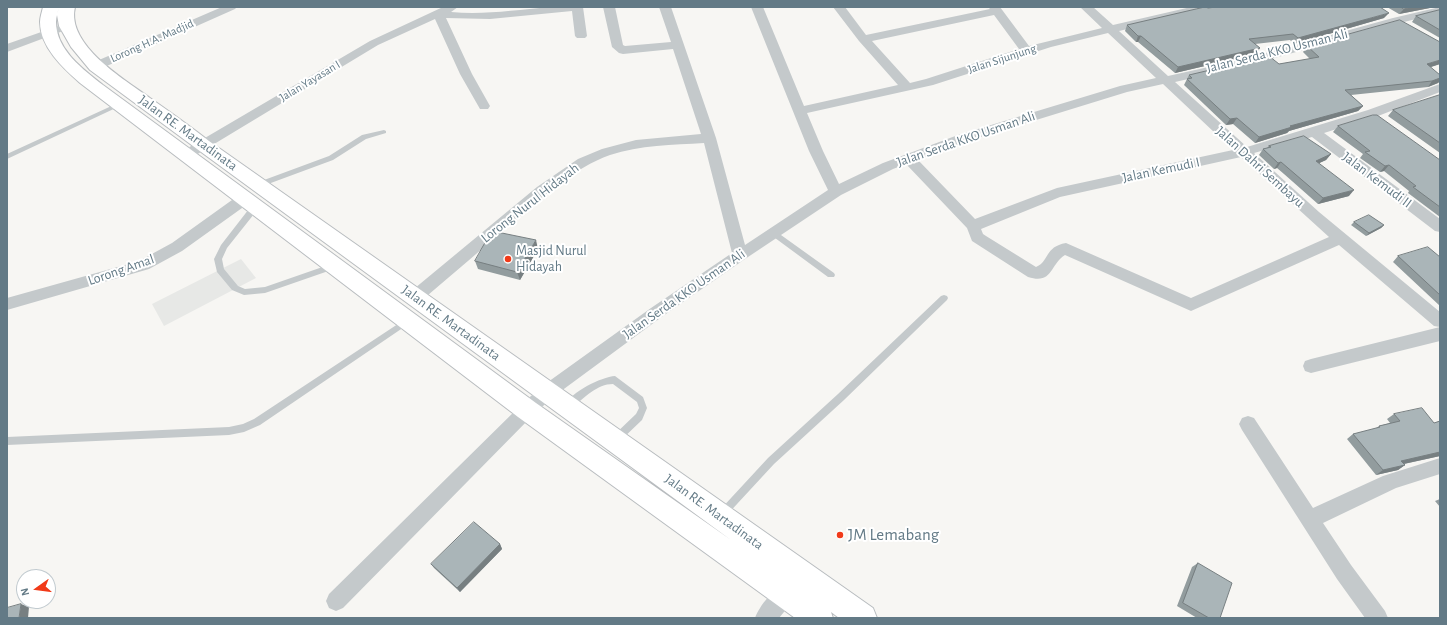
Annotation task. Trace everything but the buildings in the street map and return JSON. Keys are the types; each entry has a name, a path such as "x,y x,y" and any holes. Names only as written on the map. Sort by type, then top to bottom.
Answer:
{"highway":[{"path":"51,7 48,23 59,29 56,46 79,74 118,105 194,150 334,266 527,410 819,618"},
{"name":"Jalan RE. Martadinata","path":"67,7 59,29 77,44 96,66 194,150"},
{"name":"Jalan RE. Martadinata","path":"252,197 415,297 863,618"}],"street":[{"name":"Lorong H.A. Madjid","path":"96,66 231,7"},
{"path":"452,7 434,10 484,106"},
{"path":"577,7 581,36"},
{"name":"Jalan Yayasan I","path":"194,150 374,43 434,10 476,16 514,15 577,7"},
{"path":"609,7 618,47 623,50 677,45"},
{"path":"665,7 709,138 740,255"},
{"path":"757,7 816,151 836,192"},
{"path":"839,7 864,39 907,87"},
{"name":"Jalan Dahri Sembayu","path":"1086,7 1243,152 1341,238 1440,321"},
{"name":"Jalan Sijunjung","path":"800,111 945,77 1047,44 1110,29 1173,10 1205,7"},
{"path":"864,39 995,9 1028,51"},
{"name":"Jalan Serda KKO Usman Ali","path":"336,601 527,410 558,399 657,312 836,192 908,158 963,138 1050,111 1163,79 1242,63 1392,17 1440,10"},
{"path":"1392,17 1409,27"},
{"path":"7,48 59,29"},
{"name":"Jalan Kemudi I","path":"973,226 1057,193 1243,152 1314,132 1373,113 1440,88"},
{"path":"1426,93 1440,103"},
{"path":"1373,113 1386,122"},
{"name":"Jalan Kemudi II","path":"1314,132 1440,227"},
{"name":"Lorong Nurul Hidayah","path":"415,297 538,194 573,168 592,157 629,146 652,142 709,138"},
{"path":"908,158 973,226 977,237 1033,273 1038,274 1043,272 1057,252 1066,249 1191,305 1341,238"},
{"name":"Lorong Amal","path":"7,304 128,270 150,262 196,235 252,197"},
{"path":"1311,366 1440,334"},
{"path":"1248,424 1344,572 1378,618"},
{"path":"1310,519 1365,492 1419,472 1440,466"},
{"path":"765,618 786,594"}],"lane":[{"path":"7,157 118,105"},
{"path":"334,266 266,290 244,292 235,288 220,270 218,259 252,197 331,158 364,136 384,132"},
{"path":"774,233 831,275"},
{"path":"720,516 771,461 841,397 944,298"},
{"path":"7,441 229,431 244,428 257,422 407,320"},
{"path":"558,399 601,382 615,380 640,400 643,408 639,417 615,440"}],"shaded area":[{"path":"241,259 256,278 164,326 152,304"}],"place":[{"name":"Masjid Nurul Hidayah","path":"508,259"},
{"name":"JM Lemabang","path":"840,535"}]}
